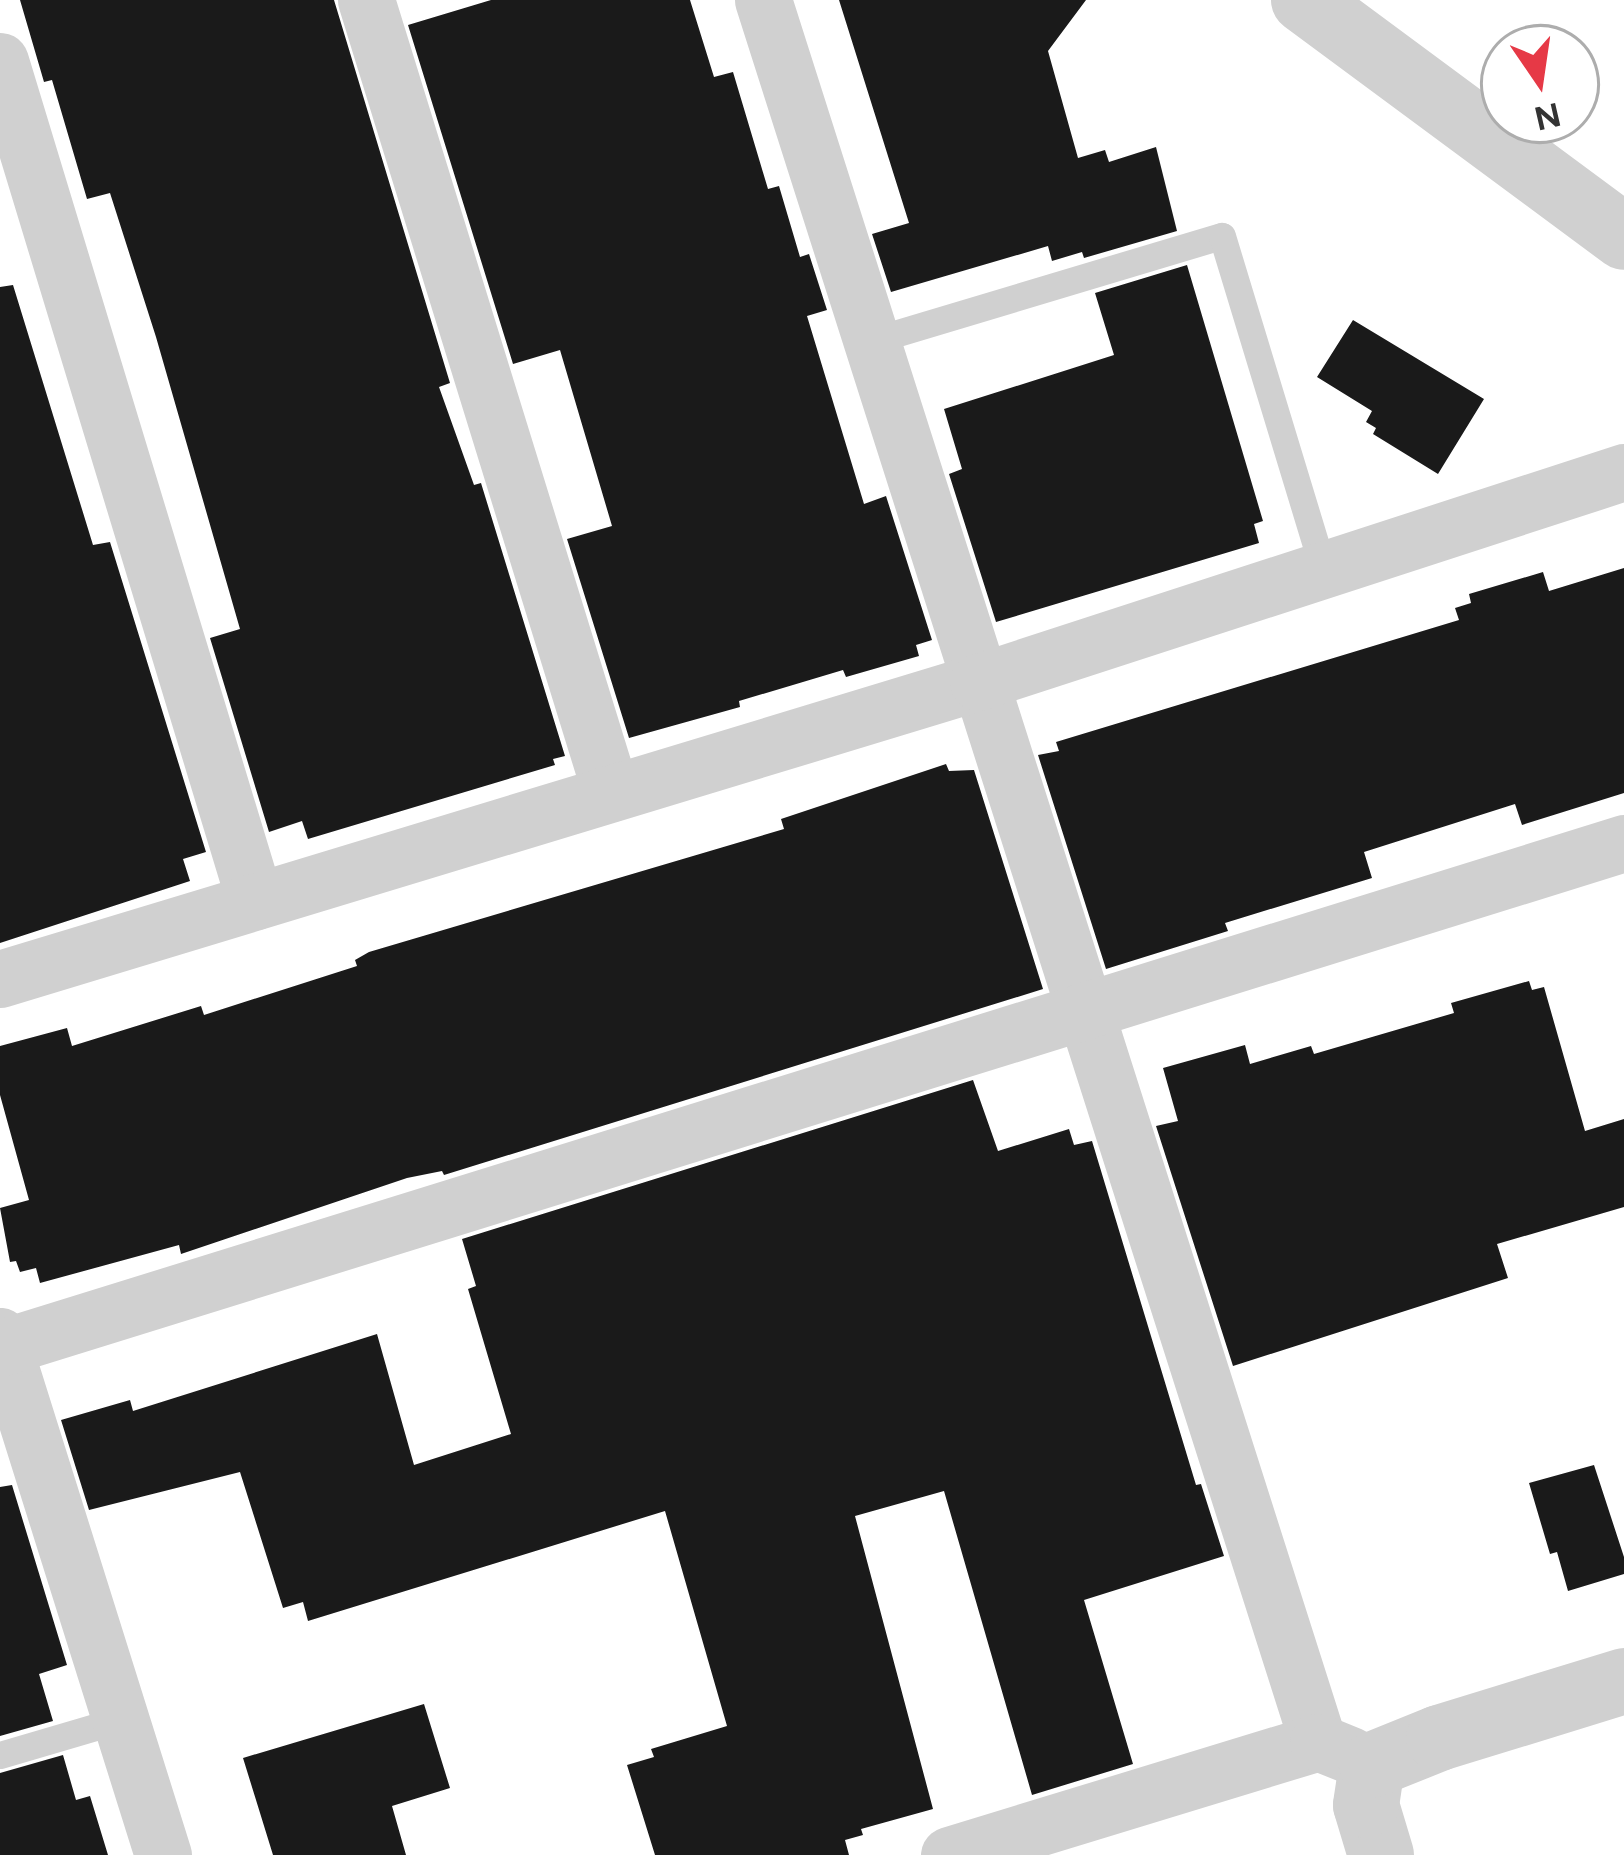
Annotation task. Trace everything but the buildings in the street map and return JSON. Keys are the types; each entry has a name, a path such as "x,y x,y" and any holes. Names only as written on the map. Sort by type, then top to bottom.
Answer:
{"street":[{"path":"366,0 611,793"},
{"path":"763,0 978,682 1088,1013 1381,1855"},
{"path":"1304,0 1624,237"},
{"path":"0,62 255,901"},
{"path":"0,979 978,682 1624,472"},
{"path":"163,1855 1,1344 1088,1013 1624,843"},
{"path":"949,1855 1345,1753 1439,1738 1624,1681"}],"lane":[{"path":"871,341 1222,236 1324,572"},
{"path":"0,1755 119,1720"}]}
